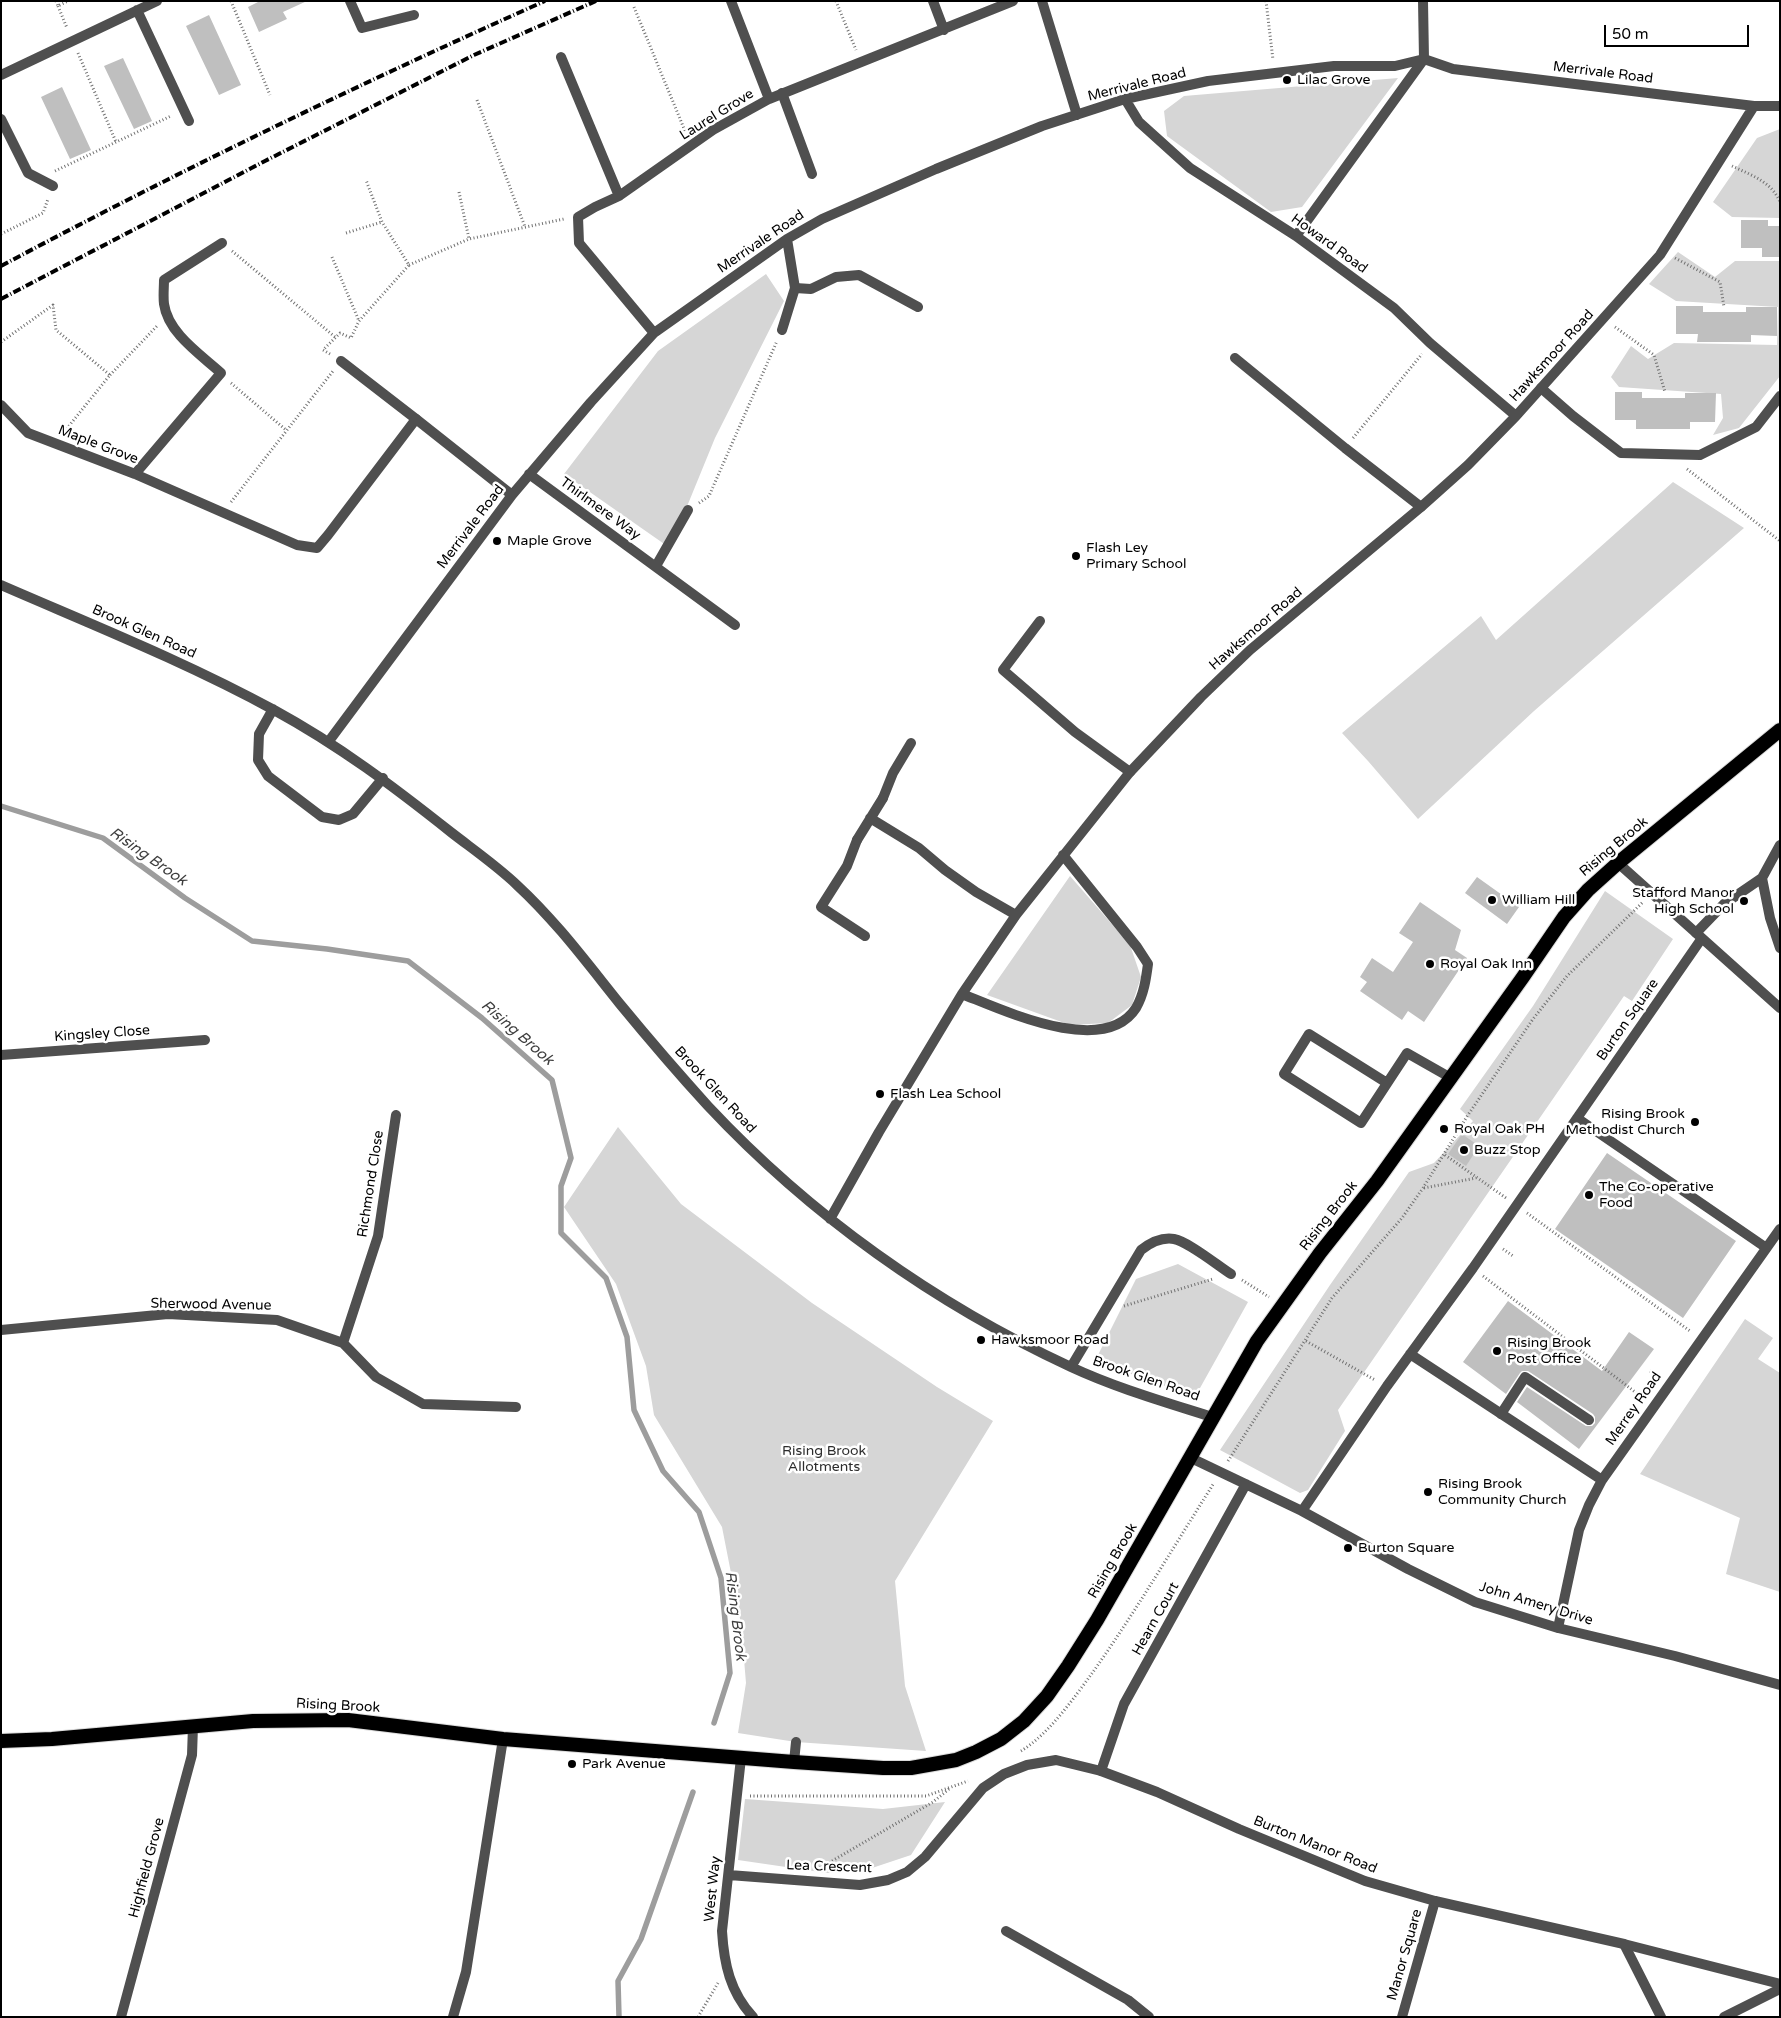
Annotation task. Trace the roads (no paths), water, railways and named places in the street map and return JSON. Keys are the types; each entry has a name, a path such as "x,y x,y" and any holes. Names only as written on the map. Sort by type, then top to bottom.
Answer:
{"highway":[{"name":"Rising Brook","path":"1,1741 253,1721 348,1720 503,1739 794,1762 912,1768 956,1760 976,1752 1001,1738 1024,1721 1046,1696 1097,1620 1257,1340 1451,1078 1564,917 1588,890 1618,864 1780,730"}],"street":[{"path":"1,75 158,1"},
{"path":"350,1 362,28 414,15"},
{"path":"731,1 769,99"},
{"path":"933,1 944,30"},
{"name":"Laurel Grove","path":"654,333 580,243 578,216 595,206 619,196 713,130 769,99 1013,1"},
{"path":"1042,1 1077,115"},
{"path":"1296,236 1424,59 1423,1"},
{"path":"137,10 189,122"},
{"path":"561,57 619,196"},
{"name":"Merrivale Road","path":"329,741 512,495 654,333 787,239 822,219 936,169 1042,126 1125,99 1208,81 1334,66 1395,66 1424,59 1453,69 1754,106 1780,106"},
{"path":"782,93 812,174"},
{"name":"Howard Road","path":"1125,99 1139,122 1190,168 1296,236 1394,308 1430,343 1516,416"},
{"name":"Hawksmoor Road","path":"830,1219 879,1132 962,994 1016,915 1130,772 1201,696 1250,650 1421,507 1468,465 1516,416 1604,320 1663,251 1754,106"},
{"path":"1,119 28,173 53,186"},
{"path":"782,330 795,288 787,239"},
{"path":"135,474 220,373 175,330 167,315 164,302 164,280 222,243"},
{"path":"795,288 811,289 836,277 859,275 918,307"},
{"path":"1235,358 1421,507"},
{"path":"341,361 512,495"},
{"path":"1541,388 1621,453 1700,455 1756,427 1780,396"},
{"name":"Maple Grove","path":"2,405 28,433 135,474 297,544 317,548 416,419"},
{"name":"Thirlmere Way","path":"529,474 735,625"},
{"path":"656,566 688,510"},
{"name":"Brook Glen Road","path":"1,585 199,672 273,709 329,741 383,778 516,884 567,937 622,1007 708,1105 755,1154 830,1219 931,1291 1011,1337 1071,1367 1134,1392 1212,1417"},
{"path":"1040,621 1003,670 1076,732 1130,772"},
{"path":"273,709 259,734 258,760 268,776 322,817 339,820 354,814 383,778"},
{"path":"865,936 821,907 847,866 857,840 883,798 893,773 911,743"},
{"path":"870,818 919,848 945,870 976,892 1016,915"},
{"path":"1780,845 1762,878 1770,918 1780,948"},
{"path":"962,994 1034,1021 1067,1029 1095,1030 1119,1023 1135,1009 1144,991 1148,964 1138,947 1063,855"},
{"path":"1618,864 1780,1008"},
{"name":"Burton Square","path":"1302,1511 1387,1386 1473,1268 1577,1118 1699,935 1724,904 1762,878"},
{"path":"1387,1083 1309,1034 1284,1074 1361,1123 1407,1053 1451,1078"},
{"name":"Kingsley Close","path":"1,1055 204,1040"},
{"name":"Richmond Close","path":"343,1343 378,1236 396,1115"},
{"path":"1577,1118 1765,1247"},
{"name":"Merrey Road","path":"1558,1628 1579,1530 1602,1480 1765,1247 1780,1229"},
{"name":"Brook Glen Road","path":"1071,1367 1141,1250 1150,1243 1162,1239 1174,1239 1189,1246 1231,1274"},
{"name":"Sherwood Avenue","path":"1,1330 168,1314 277,1320 343,1343 376,1377 423,1404 516,1407"},
{"path":"1410,1354 1602,1480"},
{"path":"1501,1414 1525,1378 1589,1420"},
{"name":"John Amery Drive","path":"1191,1458 1302,1511 1408,1569 1475,1602 1558,1628 1675,1656 1780,1685"},
{"name":"Hearn Court","path":"1101,1771 1124,1704 1246,1484"},
{"name":"Highfield Grove","path":"121,2017 192,1755 193,1726"},
{"path":"453,2017 466,1972 503,1739"},
{"path":"794,1762 796,1742"},
{"name":"West Way","path":"741,1758 722,1931 726,1970 738,1998 753,2017"},
{"name":"Burton Manor Road","path":"1004,1774 1027,1765 1056,1760 1101,1771 1157,1792 1239,1829 1365,1881 1435,1901 1624,1944 1780,1984"},
{"name":"Lea Crescent","path":"729,1875 867,1884 888,1880 907,1872 925,1857 982,1788 1004,1774"},
{"name":"Manor Square","path":"1402,2017 1435,1901"},
{"path":"1006,1931 1128,2000 1149,2017"},
{"path":"1624,1944 1661,2017"},
{"path":"1724,2017 1780,1989"}],"waterway":[{"name":"Rising Brook","path":"1,806 103,838 185,898 252,941 327,949 408,961 482,1018 552,1080 571,1158 561,1186 561,1233 606,1278 627,1337 634,1410 663,1471 699,1512 721,1578 730,1673 714,1723"},
{"name":"Rising Brook","path":"619,2017 618,1981 641,1939 693,1792"}],"railway":[{"path":"1,266 135,196 271,129 545,1"},
{"path":"1,299 265,161 474,55 596,1"}],"place":[{"name":"Lilac Grove","path":"1287,80"},
{"name":"Maple Grove","path":"497,541"},
{"name":"Flash Ley Primary School","path":"1076,556"},
{"name":"William Hill","path":"1492,900"},
{"name":"Stafford Manor High School","path":"1744,901"},
{"name":"Royal Oak Inn","path":"1430,964"},
{"name":"Flash Lea School","path":"880,1094"},
{"name":"Rising Brook Methodist Church","path":"1695,1122"},
{"name":"Royal Oak PH","path":"1444,1129"},
{"name":"Buzz Stop","path":"1464,1150"},
{"name":"The Co-operative Food","path":"1589,1195"},
{"name":"Hawksmoor Road","path":"981,1340"},
{"name":"Rising Brook Post Office","path":"1497,1351"},
{"name":"Rising Brook Community Church","path":"1428,1492"},
{"name":"Burton Square","path":"1348,1548"},
{"name":"Park Avenue","path":"572,1764"}],"park label":[{"name":"Rising Brook Allotments","path":"824,1459"}]}
